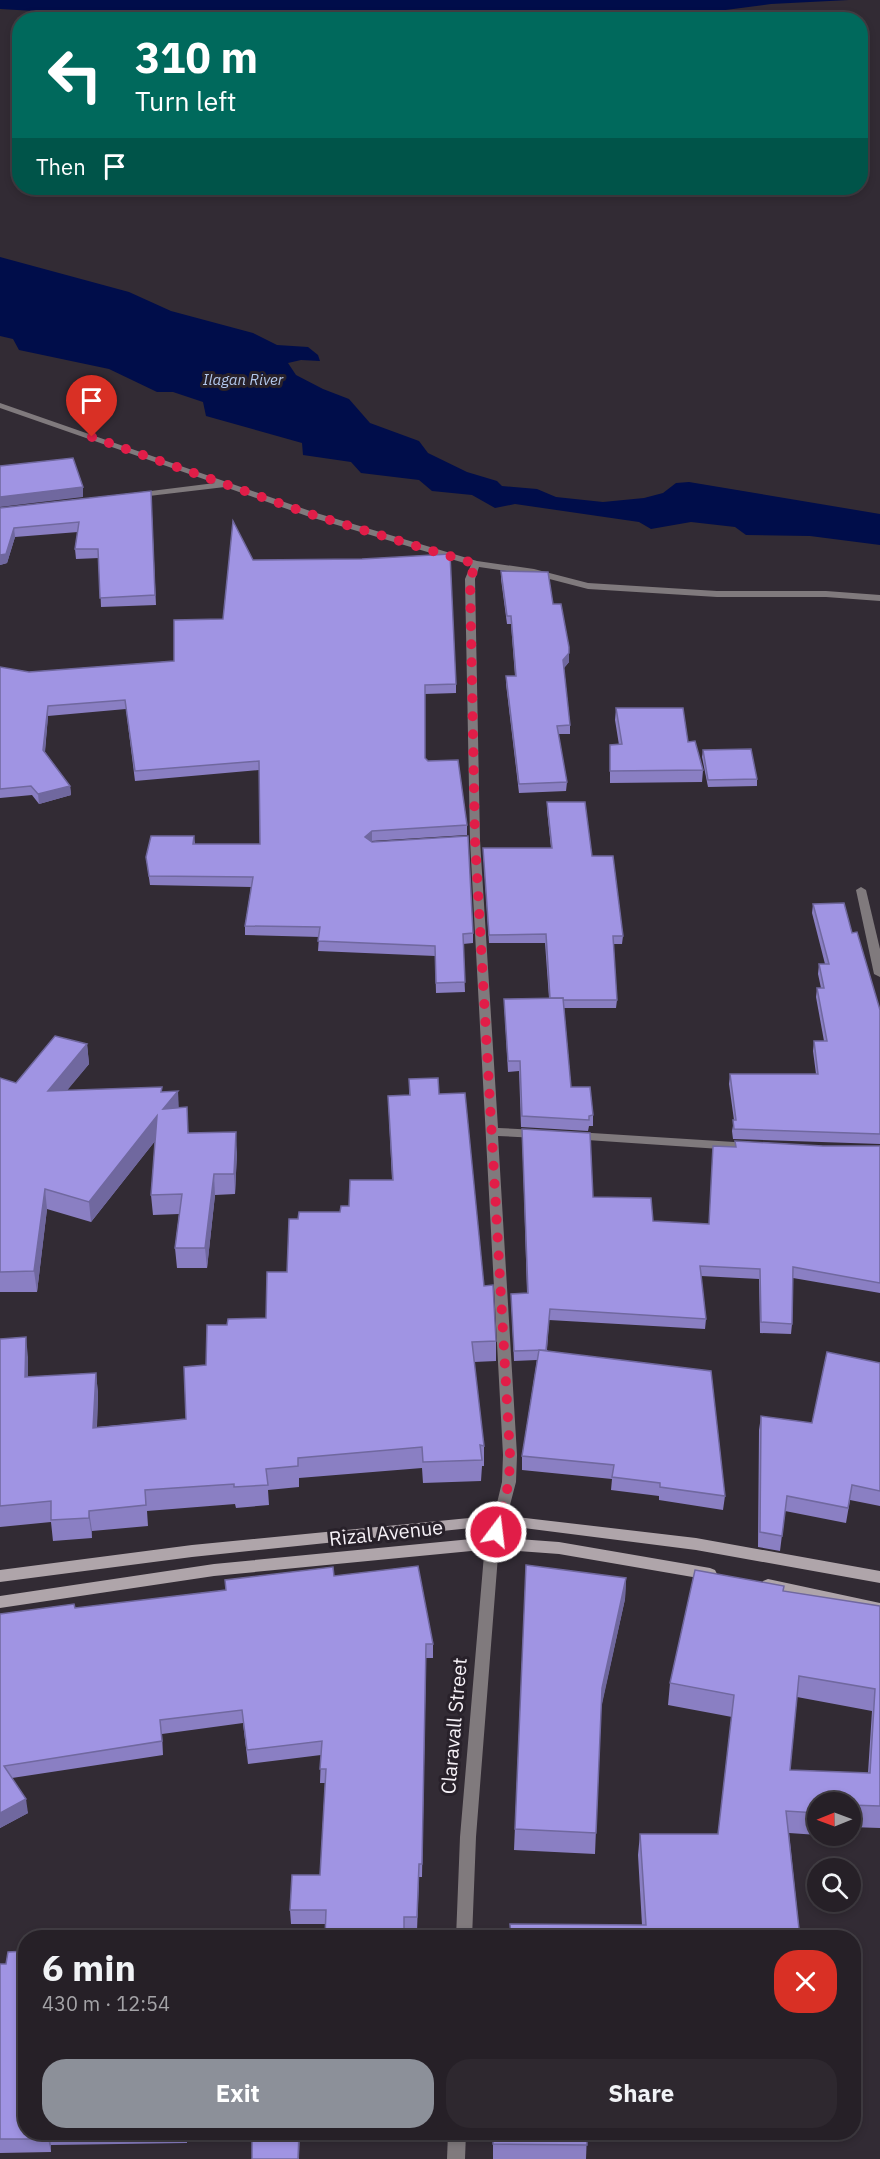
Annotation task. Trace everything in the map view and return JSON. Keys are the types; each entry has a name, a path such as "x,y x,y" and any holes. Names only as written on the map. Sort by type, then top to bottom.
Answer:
{"main road":[{"name":"Rizal Avenue","path":"0,1576 192,1551 500,1520 696,1544 880,1577"},
{"name":"Rizal Avenue","path":"0,1602 214,1570 492,1543 559,1548 729,1578"},
{"path":"752,1582 880,1609"}],"street":[{"path":"0,405 310,514 476,564 534,572 599,587 717,594 826,594 880,598"},
{"path":"125,497 227,484"},
{"name":"Claravall Street","path":"464,1930 468,1837 492,1543 509,1482 510,1455 492,1132 469,841 470,579 476,564"},
{"path":"861,890 880,974"},
{"path":"492,1132 763,1147"},
{"path":"456,2159 457,2140"}],"water":[{"path":"0,0 849,0 771,4 710,12 52,12 0,9"},
{"name":"Ilagan River","path":"0,257 129,292 171,311 253,333 277,345 308,347 318,355 320,361 301,360 288,363 296,375 349,399 370,423 419,441 428,453 467,472 497,481 502,486 537,489 556,497 603,502 644,498 663,493 676,483 689,482 880,514 880,545 810,536 746,535 735,527 691,522 651,529 639,522 515,504 495,508 472,495 432,491 419,480 361,473 351,462 303,455 302,443 206,416 203,402 173,392 157,392 109,369 19,350 13,339 0,336"}],"building":[{"path":"73,458 83,487 0,497 0,466"},
{"path":"151,491 155,595 100,598 98,549 75,549 79,522 14,528 6,554 0,555 0,508"},
{"path":"233,521 253,560 362,559 450,554 456,684 425,685 425,758 428,761 458,760 467,825 372,831 365,837 372,842 468,836 473,933 463,934 465,982 436,983 435,946 318,941 320,927 245,926 253,877 149,876 146,857 151,836 194,836 193,844 260,844 259,761 135,771 125,700 48,706 43,750 70,786 38,794 31,786 0,789 0,667 29,672 174,661 174,620 223,619"},
{"path":"501,571 548,572 553,604 561,604 569,647 569,653 563,660 570,725 557,726 567,782 519,784 506,676 516,676 511,616 507,616"},
{"path":"616,708 683,708 688,742 695,741 703,770 610,771 610,745 622,744"},
{"path":"751,749 757,779 708,780 703,750"},
{"path":"547,802 585,802 592,856 613,856 623,936 613,936 617,1000 550,998 546,934 489,935 483,848 552,848"},
{"path":"844,903 852,933 857,932 880,1010 880,1134 734,1129 733,1120 736,1120 730,1074 818,1074 814,1041 827,1041 817,988 824,988 819,964 829,964 813,904"},
{"path":"563,998 571,1087 590,1087 593,1115 589,1116 589,1120 522,1116 520,1061 508,1061 504,999"},
{"path":"55,1036 87,1044 48,1091 162,1087 161,1092 178,1091 163,1109 187,1107 188,1133 236,1132 234,1174 214,1174 205,1248 175,1248 182,1194 151,1195 157,1116 89,1202 45,1189 34,1271 0,1272 0,1078 16,1083"},
{"path":"438,1078 439,1094 465,1093 484,1286 493,1285 496,1341 472,1342 484,1446 480,1445 482,1460 423,1462 422,1447 298,1458 298,1466 266,1469 268,1485 234,1487 234,1484 145,1490 146,1505 89,1511 89,1518 51,1520 51,1501 0,1506 0,1339 26,1337 25,1377 96,1373 93,1428 186,1419 184,1367 206,1365 207,1325 227,1325 228,1319 266,1318 267,1272 287,1272 289,1219 298,1219 299,1212 340,1212 341,1206 349,1206 350,1180 393,1180 388,1096 410,1095 409,1079"},
{"path":"522,1129 590,1133 593,1197 651,1198 653,1221 709,1224 713,1146 736,1147 735,1141 823,1146 880,1146 880,1283 793,1267 792,1324 761,1322 760,1269 700,1266 706,1319 550,1309 546,1350 514,1351 511,1294 528,1293"},
{"path":"539,1350 711,1371 725,1496 660,1487 660,1483 612,1477 614,1465 522,1456"},
{"path":"827,1352 880,1363 880,1491 852,1485 848,1508 787,1496 782,1536 760,1532 761,1416 812,1423"},
{"path":"526,1565 626,1578 602,1688 596,1833 515,1829"},
{"path":"418,1566 433,1644 426,1644 422,1864 419,1864 417,1917 404,1917 404,1930 325,1930 326,1910 290,1910 292,1875 320,1875 326,1769 320,1769 322,1741 247,1750 242,1710 160,1720 162,1741 4,1766 26,1799 0,1813 0,1614 74,1604 75,1608 226,1590 225,1580 333,1567 334,1576"},
{"path":"695,1570 784,1586 783,1591 880,1606 880,1806 861,1805 861,1792 807,1792 807,1812 786,1811 799,1930 510,1930 510,1924 646,1925 640,1834 718,1834 734,1695 670,1683","holes":["799,1676 875,1689 870,1773 790,1770"]},
{"path":"18,1951 18,2139 0,2139 0,1964 6,1964 8,1952"},
{"path":"252,2140 299,2140 298,2159 252,2159"},
{"path":"493,2140 587,2140 587,2145 493,2144"}],"route":[{"path":"92,437 310,514 476,564 470,579 475,840 510,1455 509,1482 496,1532"}]}
